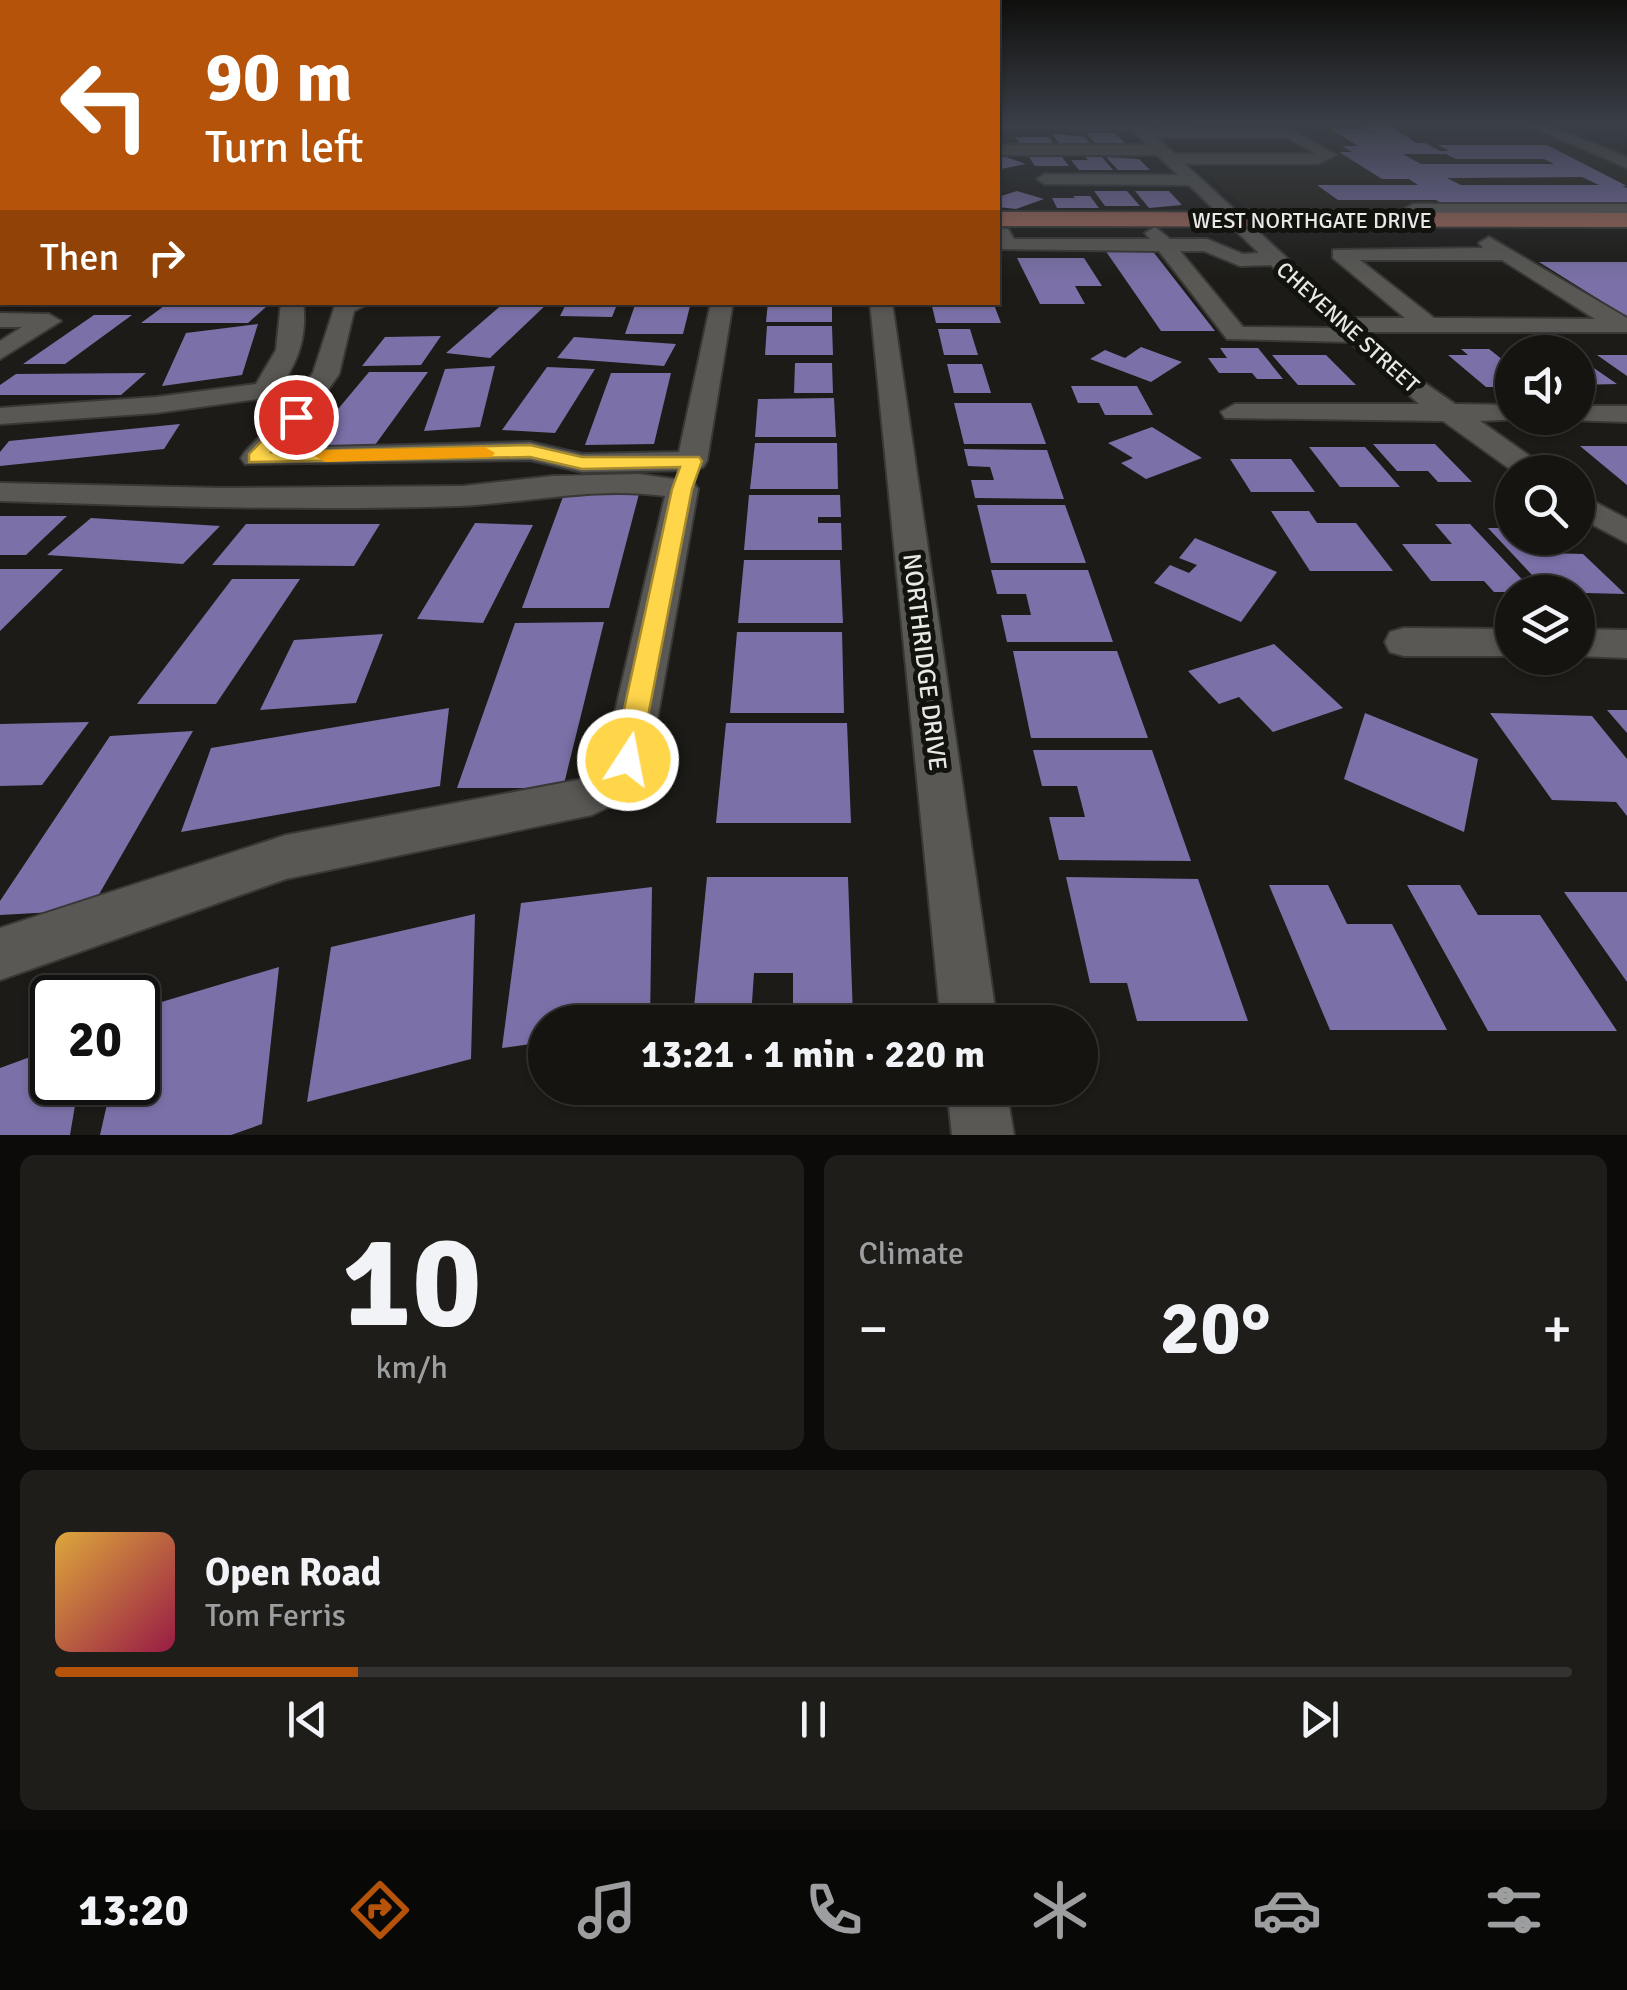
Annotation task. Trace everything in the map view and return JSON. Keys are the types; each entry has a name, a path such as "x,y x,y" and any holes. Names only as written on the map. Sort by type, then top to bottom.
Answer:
{"main road":[{"name":"WEST NORTHGATE DRIVE","path":"1000,228 1627,220"},
{"name":"WEST NORTHGATE DRIVE","path":"1000,228 1061,239 1160,239 1238,226 1627,233"}],"street":[{"name":"CHEYENNE STREET","path":"1187,176 1349,330 1447,413 1508,455"},
{"path":"1045,179 1191,180"},
{"path":"1415,220 1413,209 1627,210"},
{"path":"1160,239 1236,334 1428,325 1624,326 1472,233"},
{"path":"1160,239 1208,245 1240,260 1274,259"},
{"path":"1428,325 1340,254 1508,254"},
{"path":"0,416 156,405 264,391 283,366 290,347 295,322 292,305"},
{"path":"221,498 296,417 326,374 344,308 352,305"},
{"path":"0,954 286,856 592,796 619,782 628,760 721,305"},
{"name":"NORTHRIDGE DRIVE","path":"881,305 967,1005"},
{"path":"0,320 49,321 0,352"},
{"path":"1235,412 1495,413"},
{"path":"1595,414 1627,414"},
{"path":"256,458 530,451 582,463 687,475"},
{"path":"0,492 221,498 463,496 687,475"},
{"path":"1595,513 1627,533"},
{"path":"1404,642 1495,643"},
{"path":"1595,644 1627,644"},
{"path":"979,1105 983,1135"}],"shaded area":[{"path":"1210,176 1627,176 1627,212 1250,212"}],"building":[{"path":"1377,176 1607,176 1627,186 1622,186 1627,188 1627,202 1445,205 1436,200 1338,200 1317,185 1418,185 1409,179","holes":["1582,177 1599,185 1461,185 1447,178"]},
{"path":"1017,191 1044,199 1016,209 1000,207 1000,196"},
{"path":"1094,191 1127,191 1140,206 1105,206"},
{"path":"1135,191 1169,191 1182,205 1149,208"},
{"path":"1090,196 1099,208 1057,208 1052,198"},
{"path":"1151,249 1215,331 1161,331 1105,250"},
{"path":"1017,258 1084,258 1102,286 1075,286 1085,304 1040,304"},
{"path":"1539,262 1627,262 1627,317"},
{"path":"380,305 485,305 484,307"},
{"path":"502,305 546,305 490,358 446,353"},
{"path":"566,305 617,305 612,317 560,316"},
{"path":"635,305 690,305 683,334 625,334"},
{"path":"768,305 832,305 832,322 766,322"},
{"path":"932,305 994,305 1001,323 936,323"},
{"path":"164,306 267,306 248,323 141,323"},
{"path":"94,315 132,315 65,364 23,364"},
{"path":"258,324 242,375 162,386 186,333"},
{"path":"767,326 832,326 833,355 765,355"},
{"path":"938,329 970,329 978,355 944,355"},
{"path":"441,336 421,365 362,366 385,337"},
{"path":"574,337 676,344 664,366 557,358"},
{"path":"1141,347 1182,362 1151,382 1090,359 1105,350 1125,358"},
{"path":"1220,348 1258,348 1283,379 1257,379 1252,373 1219,373 1208,358 1227,358"},
{"path":"1461,349 1489,349 1495,354 1495,387 1486,387 1448,355 1468,355"},
{"path":"1272,355 1326,355 1356,385 1298,385"},
{"path":"1597,355 1627,355 1627,376"},
{"path":"795,363 832,363 833,393 794,393"},
{"path":"947,364 982,364 991,393 954,393"},
{"path":"495,366 480,427 424,431 445,369"},
{"path":"547,367 595,369 555,433 502,430"},
{"path":"1595,369 1617,384 1595,385"},
{"path":"369,372 428,372 375,445 308,445"},
{"path":"146,373 121,395 0,395 0,385 16,374"},
{"path":"611,373 671,373 654,444 585,445"},
{"path":"1071,386 1137,386 1153,415 1105,415 1099,403 1078,403"},
{"path":"834,398 836,437 755,437 758,399"},
{"path":"954,403 1031,403 1046,444 964,444"},
{"path":"180,424 164,449 0,466 0,452 9,441"},
{"path":"1152,427 1202,458 1146,479 1121,463 1133,458 1108,443"},
{"path":"755,443 837,443 838,489 750,489"},
{"path":"1373,444 1435,444 1472,482 1438,482 1428,471 1397,471"},
{"path":"1580,446 1627,446 1627,485 1595,455"},
{"path":"1309,447 1365,447 1400,487 1340,487"},
{"path":"964,449 1047,450 1064,499 975,498 971,480 994,480 990,467 968,466"},
{"path":"1230,459 1291,459 1315,492 1251,492"},
{"path":"564,494 639,494 609,608 522,608"},
{"path":"749,495 840,495 841,517 818,517 818,523 841,523 842,550 744,550"},
{"path":"977,505 1065,505 1086,563 991,563"},
{"path":"1271,511 1309,511 1317,523 1356,523 1393,571 1310,571"},
{"path":"0,516 67,516 26,555 0,555"},
{"path":"91,518 220,526 183,564 47,555"},
{"path":"475,523 533,525 483,623 417,619"},
{"path":"246,524 380,524 354,566 212,565"},
{"path":"1435,524 1470,524 1495,555 1518,575 1495,575 1495,592 1484,581 1431,581 1402,544 1452,544"},
{"path":"1195,538 1277,572 1241,622 1154,583 1170,565 1189,573 1197,565 1179,558"},
{"path":"1513,555 1584,555 1625,594 1595,593 1595,575 1532,575"},
{"path":"744,560 840,560 843,623 738,623"},
{"path":"0,569 63,569 0,631"},
{"path":"991,570 1088,570 1113,642 1007,642 1001,615 1031,615 1026,594 997,594"},
{"path":"232,579 300,579 216,704 137,704"},
{"path":"604,622 563,788 457,788 515,623"},
{"path":"737,632 842,632 844,713 730,713"},
{"path":"383,634 356,703 260,710 294,640"},
{"path":"1274,644 1343,708 1273,732 1239,697 1219,704 1188,671"},
{"path":"1013,651 1117,651 1148,738 1031,738"},
{"path":"449,708 440,786 181,832 211,748"},
{"path":"1607,710 1627,710 1627,733"},
{"path":"1365,713 1478,759 1464,832 1344,779"},
{"path":"1490,713 1592,716 1627,759 1627,816 1616,802 1552,800"},
{"path":"89,722 42,785 0,786 0,724"},
{"path":"726,723 847,723 851,823 716,823"},
{"path":"193,731 90,910 0,915 0,901 110,736"},
{"path":"1033,750 1152,750 1191,861 1059,860 1049,817 1085,817 1077,786 1042,786"},
{"path":"707,877 848,877 853,1005 793,1005 793,973 754,973 752,1005 694,1005"},
{"path":"1066,877 1198,879 1248,1021 1137,1021 1127,983 1090,983"},
{"path":"1269,885 1328,885 1347,924 1392,924 1447,1030 1330,1030"},
{"path":"1407,885 1460,885 1478,915 1540,915 1617,1031 1488,1031"},
{"path":"652,887 650,1005 528,1005 528,1044 502,1048 521,903"},
{"path":"1564,892 1627,892 1627,982"},
{"path":"475,914 471,1059 307,1102 331,947"},
{"path":"279,967 262,1124 231,1135 100,1135 107,1105 160,1105 160,1002"},
{"path":"30,1057 30,1105 75,1105 70,1135 0,1135 0,1068"}],"slow traffic":[{"path":"325,456 485,453"}],"route":[{"path":"296,417 256,458 530,451 582,463 692,461 682,489 628,760"}]}
